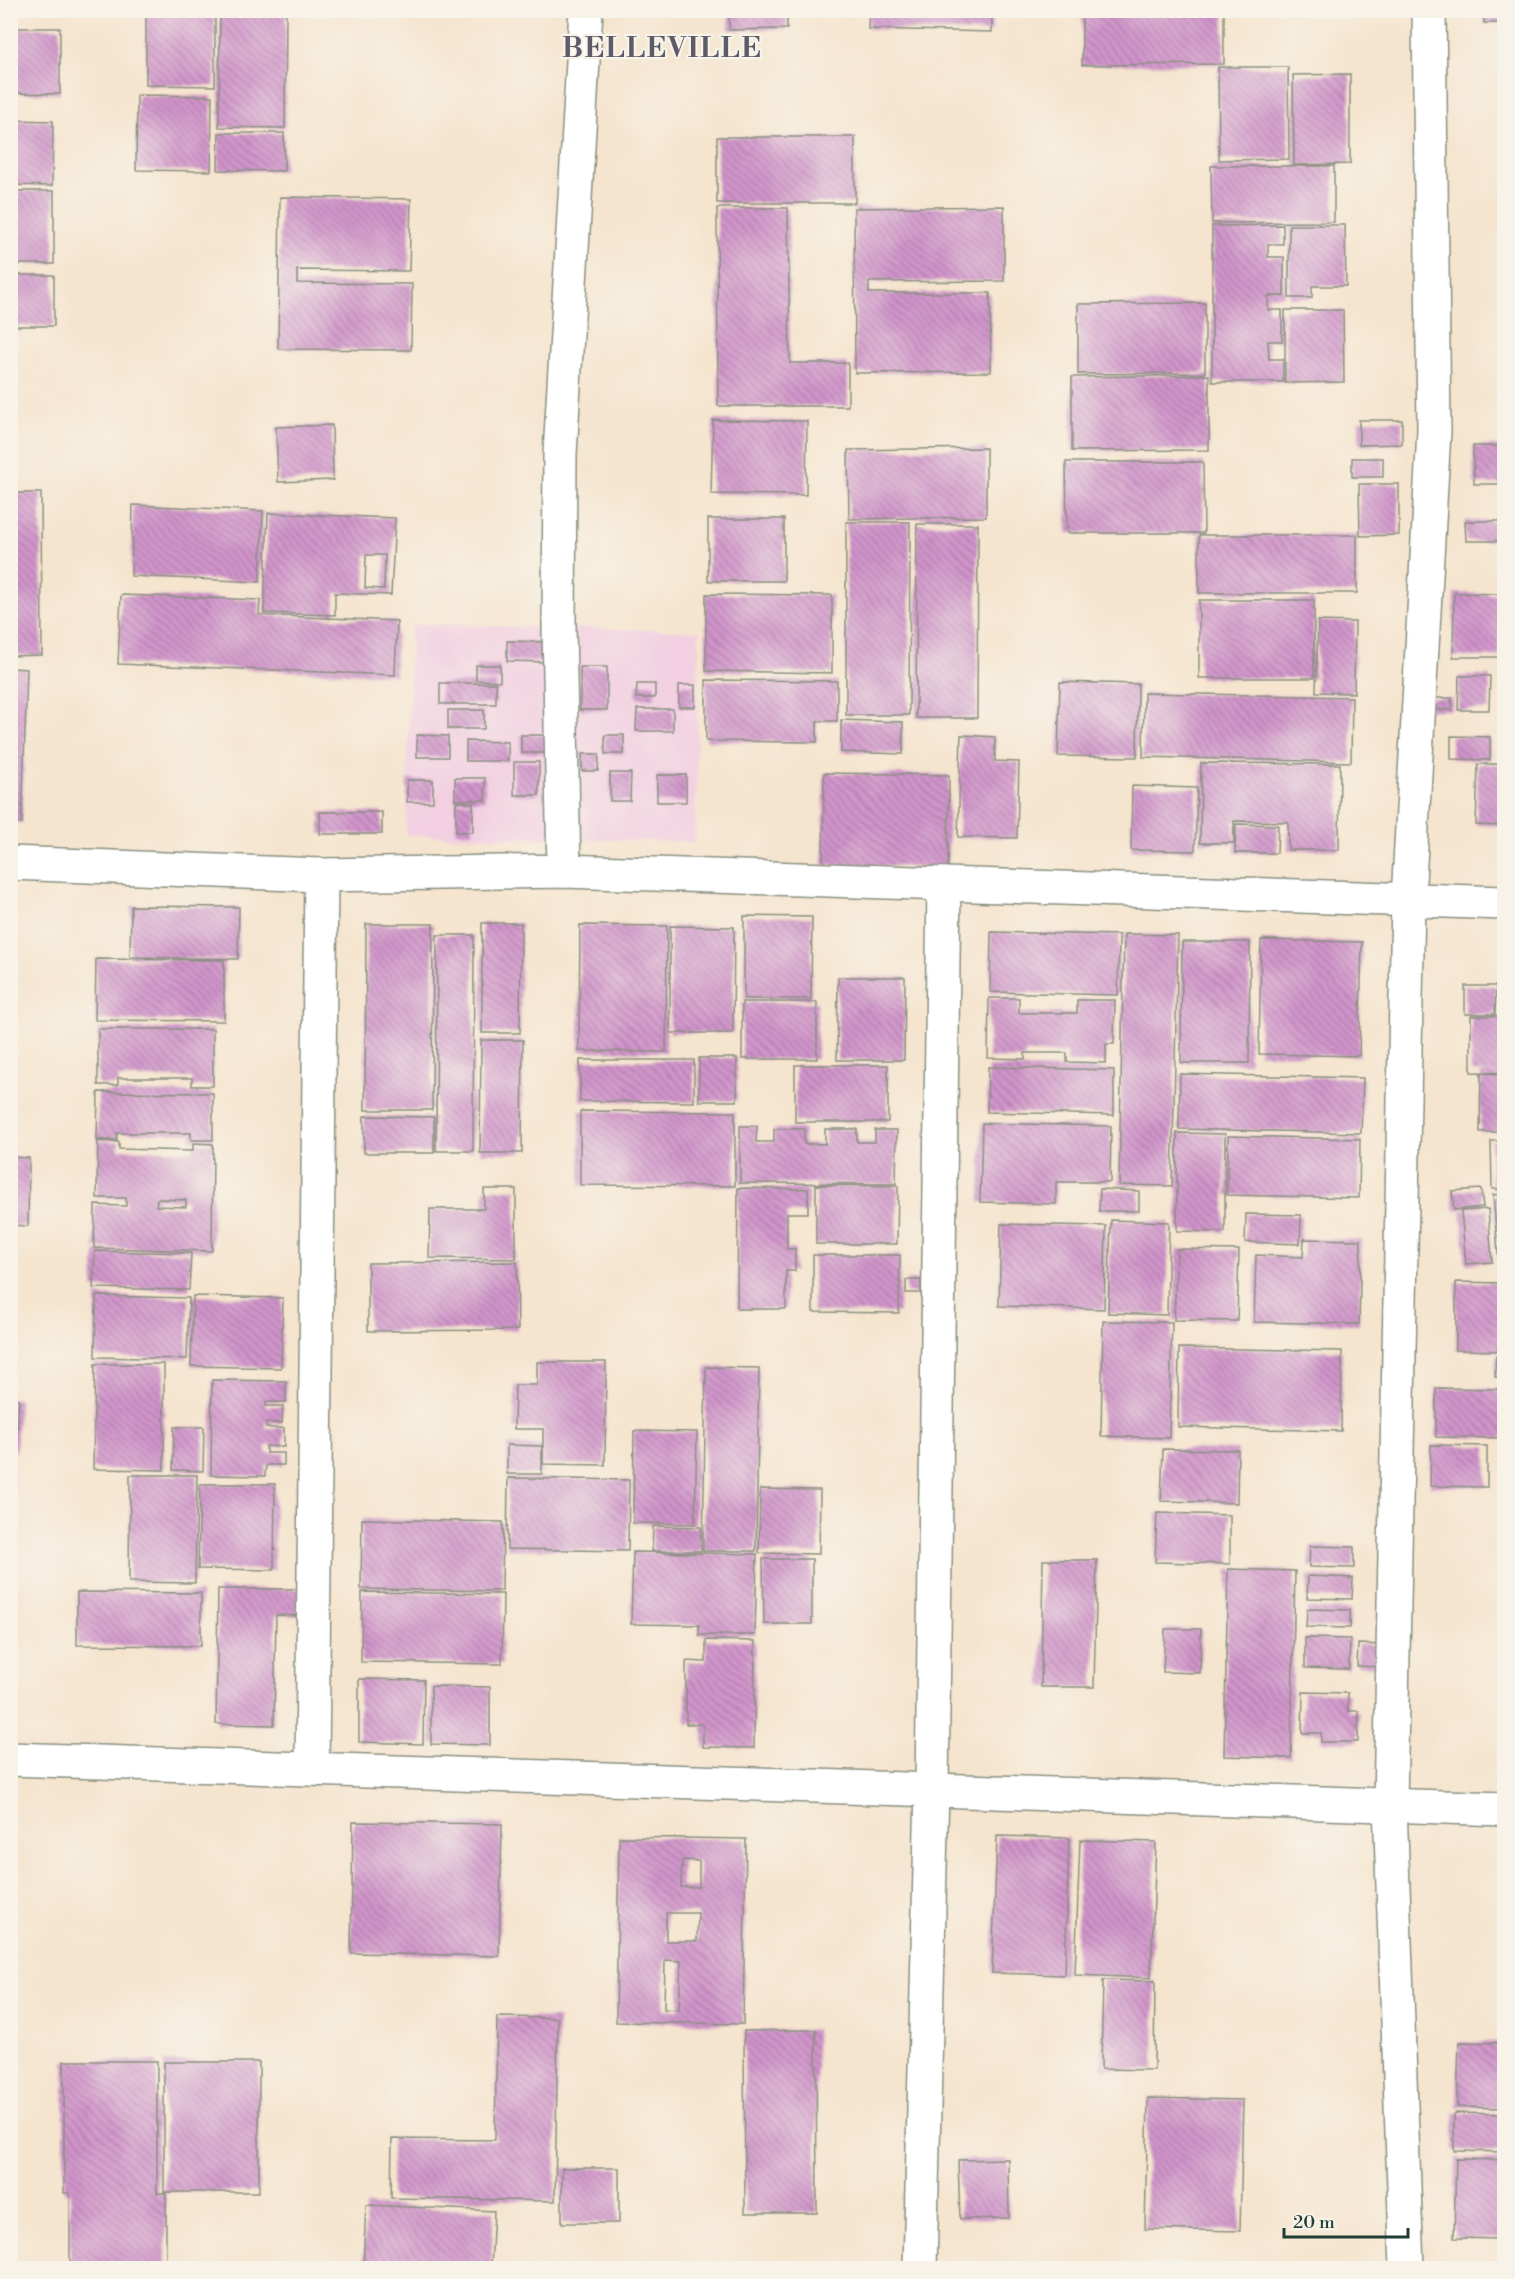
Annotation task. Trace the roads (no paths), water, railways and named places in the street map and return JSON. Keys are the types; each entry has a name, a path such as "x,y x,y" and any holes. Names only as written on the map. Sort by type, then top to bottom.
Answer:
{"street":[{"path":"564,871 560,454 586,10"},
{"path":"1407,2268 1390,1805 1408,900 1434,431 1429,10"},
{"path":"10,863 321,875 564,871 1504,903"},
{"path":"312,1768 321,875"},
{"path":"920,2268 932,1789 944,884"},
{"path":"10,1759 1504,1809"}],"district":[{"name":"BELLEVILLE","path":"662,48"}]}
